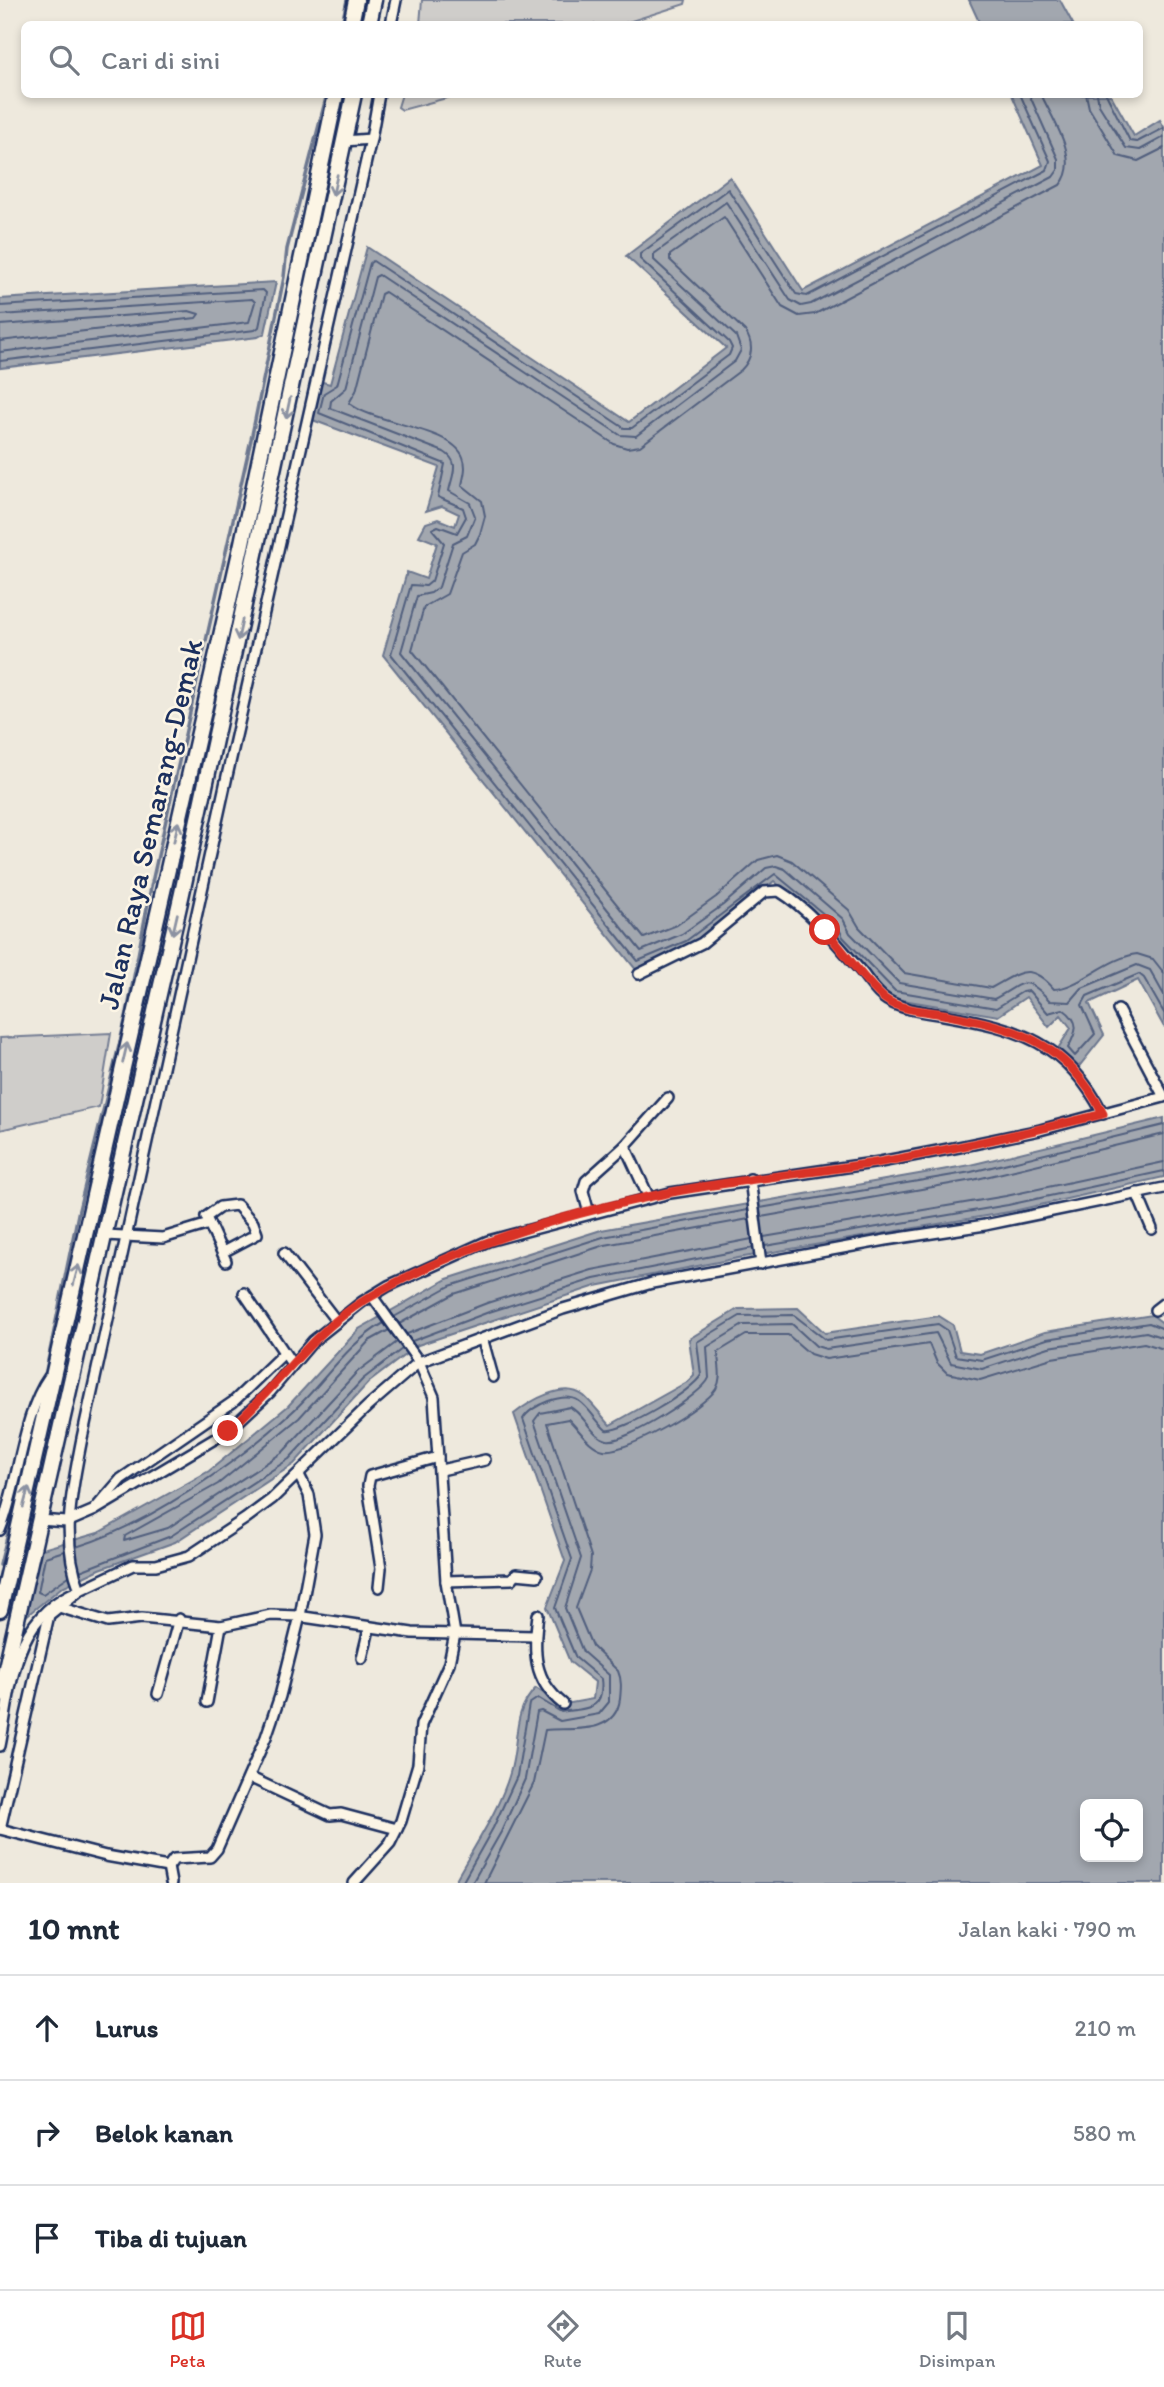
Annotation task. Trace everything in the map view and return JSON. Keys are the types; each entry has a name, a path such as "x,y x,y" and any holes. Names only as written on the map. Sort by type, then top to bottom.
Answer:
{"highway":[{"path":"352,21 356,0"},
{"path":"370,21 374,0"},
{"name":"Jalan Raya Semarang-Demak","path":"0,1610 9,1563 37,1460 242,543 335,98"},
{"name":"Jalan Raya Semarang-Demak","path":"0,1694 10,1638 39,1520 115,1237 182,893 353,98"},
{"path":"163,891 182,893"}],"street":[{"path":"392,21 396,0"},
{"path":"78,1587 67,1539 68,1522 115,1237 371,139 378,98"},
{"path":"344,141 371,139"},
{"path":"639,974 702,943 764,892 779,891 825,930 886,1000 914,1009 1016,1030 1041,1043 1063,1058 1089,1086 1103,1114"},
{"path":"39,1520 68,1522 95,1510 228,1431 270,1392 292,1364 337,1322 372,1296 488,1241 649,1198 906,1157 1103,1114 1164,1097 1118,1010"},
{"path":"589,1213 583,1185 625,1146 668,1098"},
{"path":"625,1146 649,1198"},
{"path":"750,1181 761,1261"},
{"path":"9,1740 3,1719 16,1662 34,1623 78,1587 133,1566 156,1565 189,1556 272,1499 415,1358 483,1341 563,1309 652,1283 761,1261 985,1225 1164,1188"},
{"path":"1137,1193 1152,1229"},
{"path":"233,1204 242,1208 258,1230 251,1240 224,1257 209,1224 206,1217 209,1213 233,1204"},
{"path":"115,1237 171,1237 209,1224"},
{"path":"284,1253 337,1322"},
{"path":"244,1293 292,1364"},
{"path":"354,1883 390,1843 397,1829 418,1764 421,1725 449,1663 454,1634 446,1581 441,1470 434,1397 415,1358 381,1313 372,1296"},
{"path":"1155,1310 1164,1303"},
{"path":"483,1341 493,1377"},
{"path":"95,1510 121,1479 233,1402 284,1353"},
{"path":"0,1530 15,1489 37,1399 57,1367"},
{"path":"379,1587 381,1568 368,1486 370,1476 438,1457"},
{"path":"441,1470 485,1460"},
{"path":"171,1883 168,1867 174,1858 210,1857 217,1849 249,1777 280,1696 300,1616 315,1534 309,1495 299,1475"},
{"path":"446,1581 512,1578 516,1574 537,1576"},
{"path":"54,1606 102,1622 142,1618 179,1619 221,1626 271,1615 300,1616 369,1629 535,1636"},
{"path":"54,1606 9,1740 0,1829 106,1856 168,1867"},
{"path":"538,1615 535,1636 539,1674 547,1689 563,1704"},
{"path":"158,1694 179,1619"},
{"path":"207,1702 221,1626"},
{"path":"362,1658 369,1629"},
{"path":"249,1777 330,1815 341,1814 397,1829"}],"shaded area":[{"path":"422,0 686,0 685,4 631,21 420,21"},
{"path":"401,98 447,98 402,110 398,107"},
{"path":"111,1033 99,1107 0,1130 0,1038"}],"water":[{"path":"969,0 1060,0 1071,21 979,21"},
{"path":"1013,98 1113,98 1134,136 1160,120 1164,127 1164,1027 1138,980 1089,1003 1104,1035 1077,1069 1057,1050 1071,1028 1061,1015 1049,1027 1026,997 998,1016 891,998 837,941 832,930 774,881 709,932 637,971 383,655 407,572 426,579 437,543 419,536 426,523 438,519 455,526 459,514 442,506 426,511 439,467 310,419 319,381 330,384 367,247 629,422 726,348 626,256 730,177 803,291 1043,165"},
{"path":"276,282 265,333 258,337 0,368 0,299"},
{"path":"1164,1118 1164,1177 1009,1212 738,1258 596,1286 418,1345 368,1383 294,1464 175,1542 100,1569 62,1587 25,1617 39,1550 98,1533 209,1471 288,1406 359,1329 447,1279 601,1230 970,1165"},
{"path":"798,1308 825,1333 939,1316 953,1325 960,1351 980,1354 1045,1332 1152,1315 1164,1324 1164,1883 454,1883 505,1787 513,1761 519,1717 528,1697 536,1688 560,1705 593,1699 595,1682 570,1662 547,1607 565,1561 514,1414 538,1398 567,1390 584,1396 610,1425 687,1382 694,1375 689,1339 738,1309"}],"waterway":[{"path":"343,21 347,0"},
{"path":"44,1380 78,1214 127,1013 151,887 252,435 284,277 287,249 326,98"},
{"path":"0,1565 25,1466"}],"route":[{"path":"228,1431 270,1392 313,1341 362,1302 388,1286 488,1241 670,1192 880,1162 1040,1130 1103,1114 1089,1086 1063,1058 1041,1043 1016,1030 914,1009 886,1000 825,930"}]}
